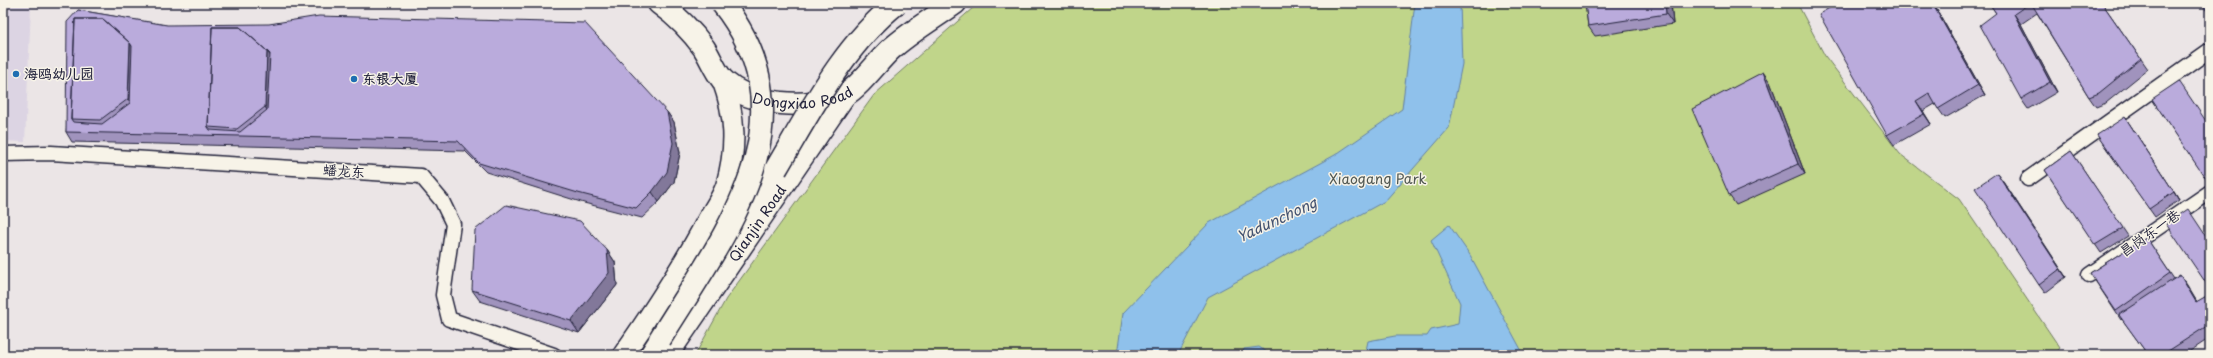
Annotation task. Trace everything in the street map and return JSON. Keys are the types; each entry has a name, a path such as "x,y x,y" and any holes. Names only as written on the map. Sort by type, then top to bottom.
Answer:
{"main road":[{"name":"Dongxiao Road","path":"659,3 678,11 704,48 722,79 753,98 780,103 801,103 830,100 848,93 892,48 955,3"},
{"path":"660,350 734,217 751,179 760,143 762,103 755,64 739,28 722,3"},
{"path":"660,350 776,169 840,65 873,25 897,3"},
{"path":"892,48 928,3"},
{"path":"623,355 695,244 725,188 732,160 734,126 731,104 722,79"},
{"name":"Qianjin Road","path":"660,350 848,93"}],"street":[{"path":"2028,178 2210,50"},
{"name":"蟠龙东","path":"3,154 51,153 421,176 442,201 453,224 444,296 449,319 554,355"},
{"name":"昌岗东一巷","path":"2089,275 2210,192"}],"shaded area":[{"name":"海鸥幼儿园","path":"3,3 28,3 31,7 25,142 3,141"}],"green space":[{"name":"Xiaogang Park","path":"988,3 1797,3 1825,56 1900,154 1959,199 2060,348 2054,355 695,355 726,299 874,95 974,7"}],"water":[{"name":"Yadunchong","path":"1415,3 1460,3 1462,64 1449,128 1385,201 1208,297 1178,355 1117,355 1123,313 1209,223 1335,155 1402,109"},
{"path":"1449,225 1470,255 1524,355 1365,355 1368,341 1395,336 1427,336 1431,330 1458,324 1460,303 1431,240"},
{"path":"1259,347 1272,355 1242,355 1244,349"}],"building":[{"path":"1585,3 1665,3 1666,14 1588,26"},
{"path":"1838,3 1932,3 1978,85 1938,109 1929,93 1916,101 1924,114 1887,135 1819,14"},
{"path":"1989,3 2030,3 2014,14 2050,82 2021,99 1980,25 1996,13"},
{"path":"2038,3 2102,3 2141,59 2099,93 2089,97 2033,6"},
{"path":"2201,3 2210,3 2210,4 2203,5"},
{"name":"东银大厦","path":"78,10 167,25 269,24 319,16 585,23 667,112 673,143 667,172 652,192 636,208 578,193 479,163 458,141 66,132 67,22","holes":["75,19 103,19 132,46 130,103 102,124 73,122 71,119","212,27 240,27 270,54 267,110 240,132 210,130 208,127"]},
{"path":"75,19 103,19 130,43 128,99 100,120 71,119"},
{"path":"212,27 240,27 267,51 265,107 237,129 208,127"},
{"path":"2210,60 2210,71 2205,63"},
{"path":"1763,72 1798,164 1729,195 1692,109"},
{"path":"2179,81 2210,127 2210,172 2204,176 2152,99"},
{"path":"2125,117 2174,192 2149,209 2097,135"},
{"path":"2071,151 2123,228 2095,245 2045,170"},
{"path":"1997,173 2060,269 2039,285 1975,188"},
{"path":"506,205 580,221 607,250 609,273 571,321 472,290 475,230"},
{"path":"2188,209 2210,242 2210,289 2166,224"},
{"path":"2146,237 2170,273 2116,311 2090,273"},
{"path":"2180,275 2196,302 2210,294 2210,324 2162,355 2148,355 2119,315"}],"place":[{"name":"海鸥幼儿园","path":"16,74"},
{"name":"东银大厦","path":"354,79"}]}
